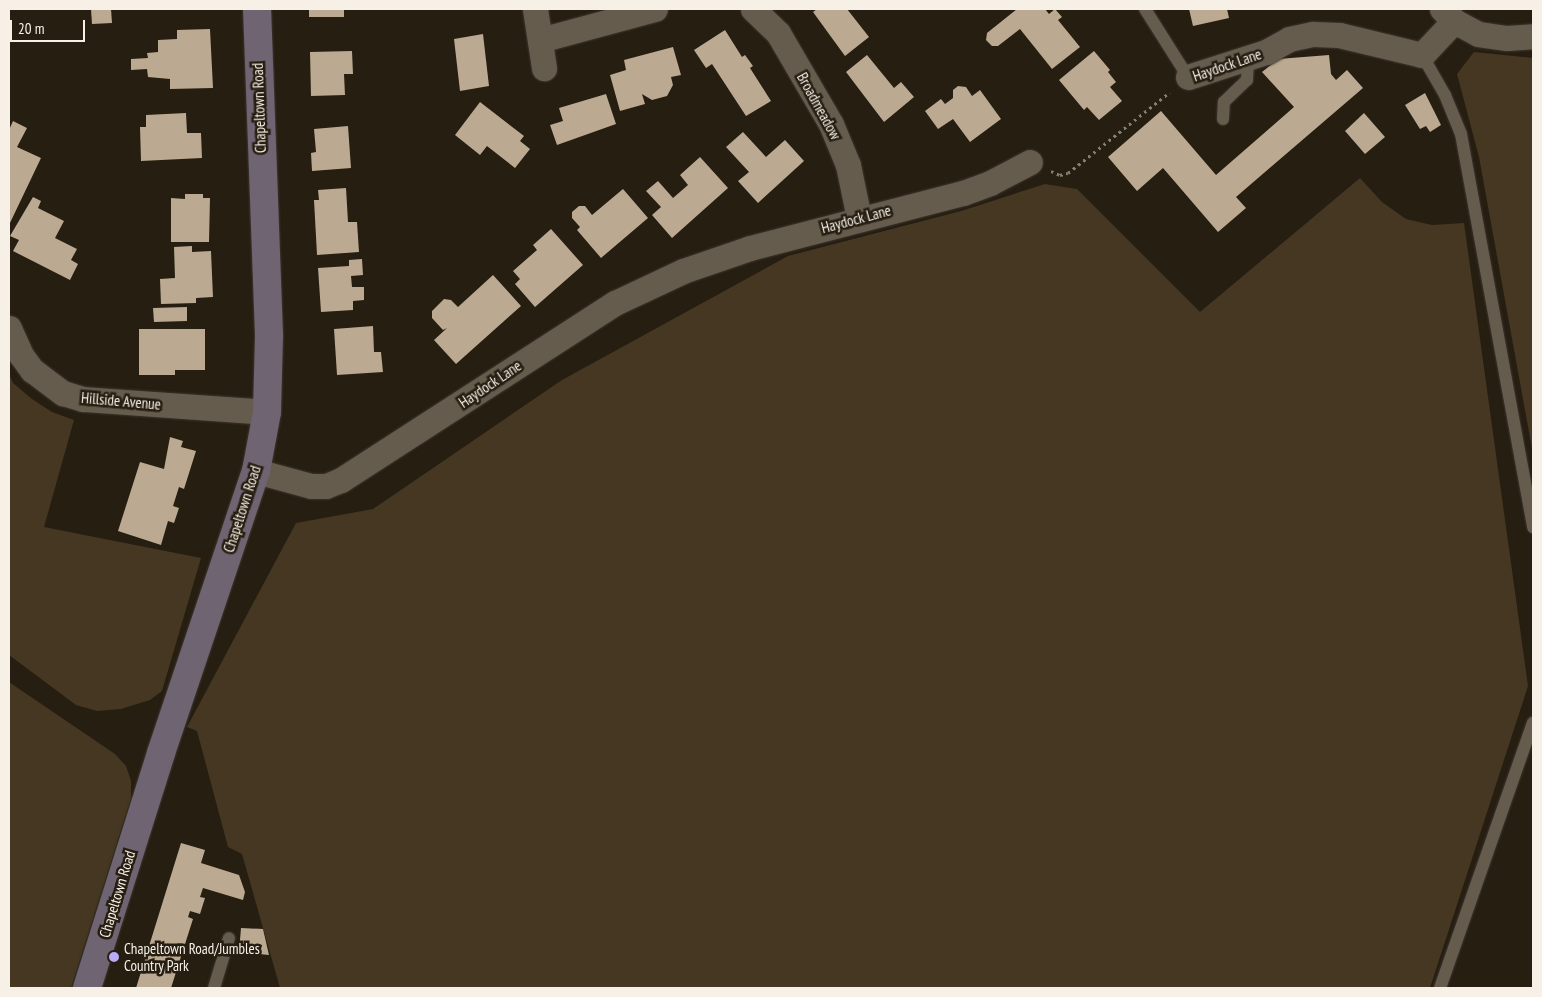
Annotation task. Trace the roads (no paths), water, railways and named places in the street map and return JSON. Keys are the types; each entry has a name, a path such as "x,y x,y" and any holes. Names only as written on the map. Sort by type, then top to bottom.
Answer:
{"main road":[{"name":"Chapeltown Road","path":"87,988 161,753 256,471 267,412 269,335 257,9"}],"street":[{"path":"535,9 544,68"},
{"path":"540,40 655,9"},
{"name":"Broadmeadow","path":"753,9 778,32 831,124 848,166 859,218"},
{"path":"1422,55 1448,15 1478,34 1507,38 1533,36"},
{"name":"Haydock Lane","path":"1188,77 1248,59 1289,39 1313,34 1364,40 1422,55"},
{"name":"Haydock Lane","path":"256,471 311,486 326,486 349,474 615,303 683,271 750,248 859,218 963,193 990,184 1030,162"},
{"name":"Hillside Avenue","path":"9,328 21,355 32,370 63,393 83,399 267,412"}],"lane":[{"path":"1145,9 1188,77"},
{"path":"1422,55 1445,95 1461,134 1533,527"},
{"path":"1223,120 1224,102 1247,80 1248,59"},
{"path":"1440,988 1533,724"},
{"path":"214,988 229,938"}],"place":[{"name":"Chapeltown Road/Jumbles Country Park","path":"114,957"}]}
